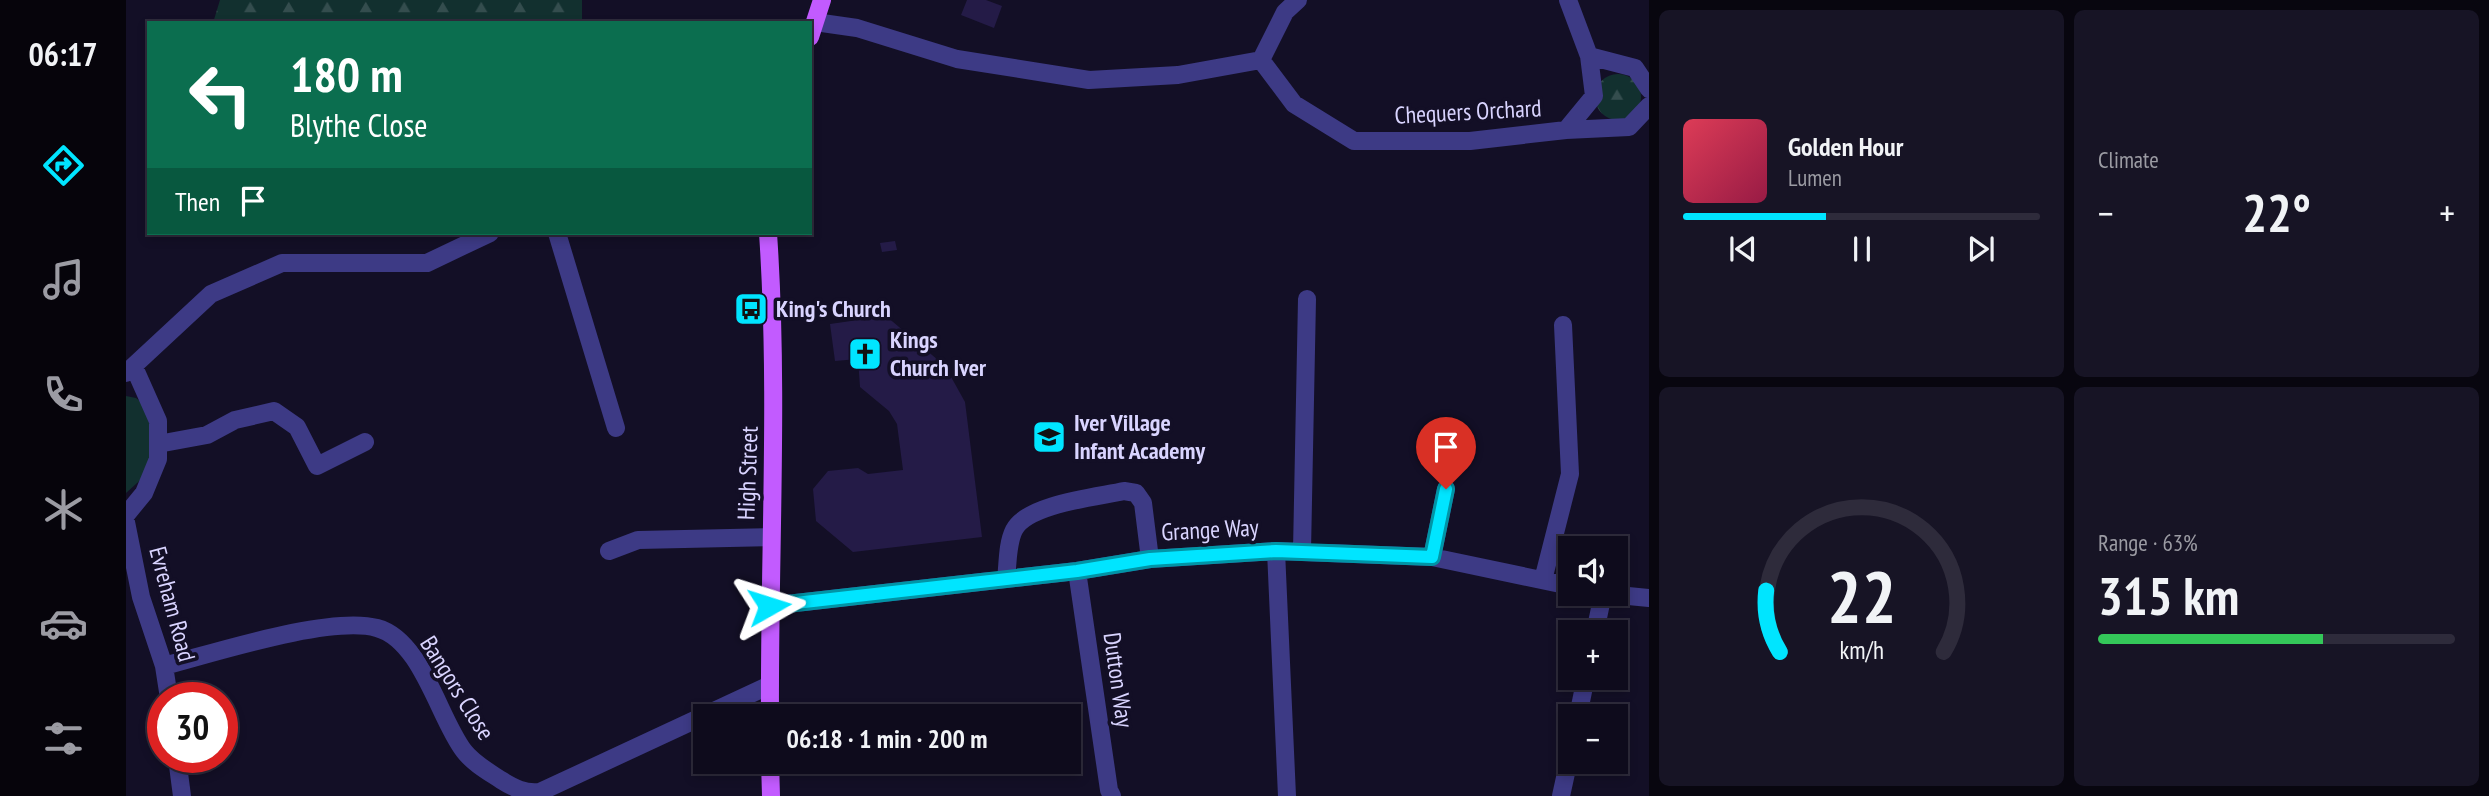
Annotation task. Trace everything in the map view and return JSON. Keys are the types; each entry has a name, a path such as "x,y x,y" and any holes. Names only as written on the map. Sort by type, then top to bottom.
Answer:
{"main road":[{"path":"812,29 822,0"},
{"name":"High Street","path":"768,235 775,416 769,606 770,704"},
{"path":"770,774 771,796"}],"street":[{"path":"812,29 857,28 957,59 1090,80 1178,75 1261,60 1285,12 1298,0"},
{"name":"Chequers Orchard","path":"1261,60 1294,104 1354,141 1470,141 1566,130 1594,96 1589,56 1568,0"},
{"path":"1589,56 1635,68 1649,89"},
{"path":"1566,130 1629,127 1649,106"},
{"path":"126,515 144,494 158,459 158,421 130,370 211,293 282,263 427,263 486,235"},
{"path":"558,235 616,428"},
{"path":"1301,551 1307,299"},
{"path":"1543,580 1570,474 1563,325"},
{"path":"158,444 207,435 235,420 274,411 297,427 317,466 365,442"},
{"path":"1432,557 1446,489"},
{"path":"1006,579 1014,530 1024,518 1045,509 1124,491 1136,493 1143,503 1150,559"},
{"name":"Evreham Road","path":"126,522 141,597 164,666 166,682"},
{"path":"609,551 638,540 771,537"},
{"path":"1276,551 1287,796"},
{"name":"Grange Way","path":"769,606 1077,571 1150,559 1276,551 1432,557 1558,583"},
{"name":"Dutton Way","path":"1077,571 1112,796"},
{"path":"1628,596 1649,598"},
{"name":"Bangors Close","path":"164,666 295,633 360,624 380,628 397,640 414,660 435,693 463,751 477,764 528,794 540,792 770,685"},
{"path":"179,773 182,796"},
{"path":"1561,796 1566,774"}],"green space":[{"path":"220,0 582,0 582,20 214,21"},
{"path":"1618,74 1634,81 1641,97 1634,113 1618,120 1602,113 1595,97 1602,81"},
{"path":"126,396 136,398 146,406 155,420 147,474 126,493"}],"building":[{"path":"967,0 986,0 1002,6 994,28 961,15"},
{"path":"895,241 897,250 882,252 880,243"},
{"path":"886,316 945,366 965,402 982,537 853,552 816,521 813,489 828,471 858,468 868,474 903,470 897,424 889,411 860,387 858,359 835,361 830,324"}],"place":[{"name":"King's Church","path":"751,309"},
{"name":"Kings Church Iver","path":"865,354"},
{"name":"Iver Village Infant Academy","path":"1049,437"}],"route":[{"path":"769,606 1077,571 1150,559 1276,551 1432,557 1446,489"}]}
